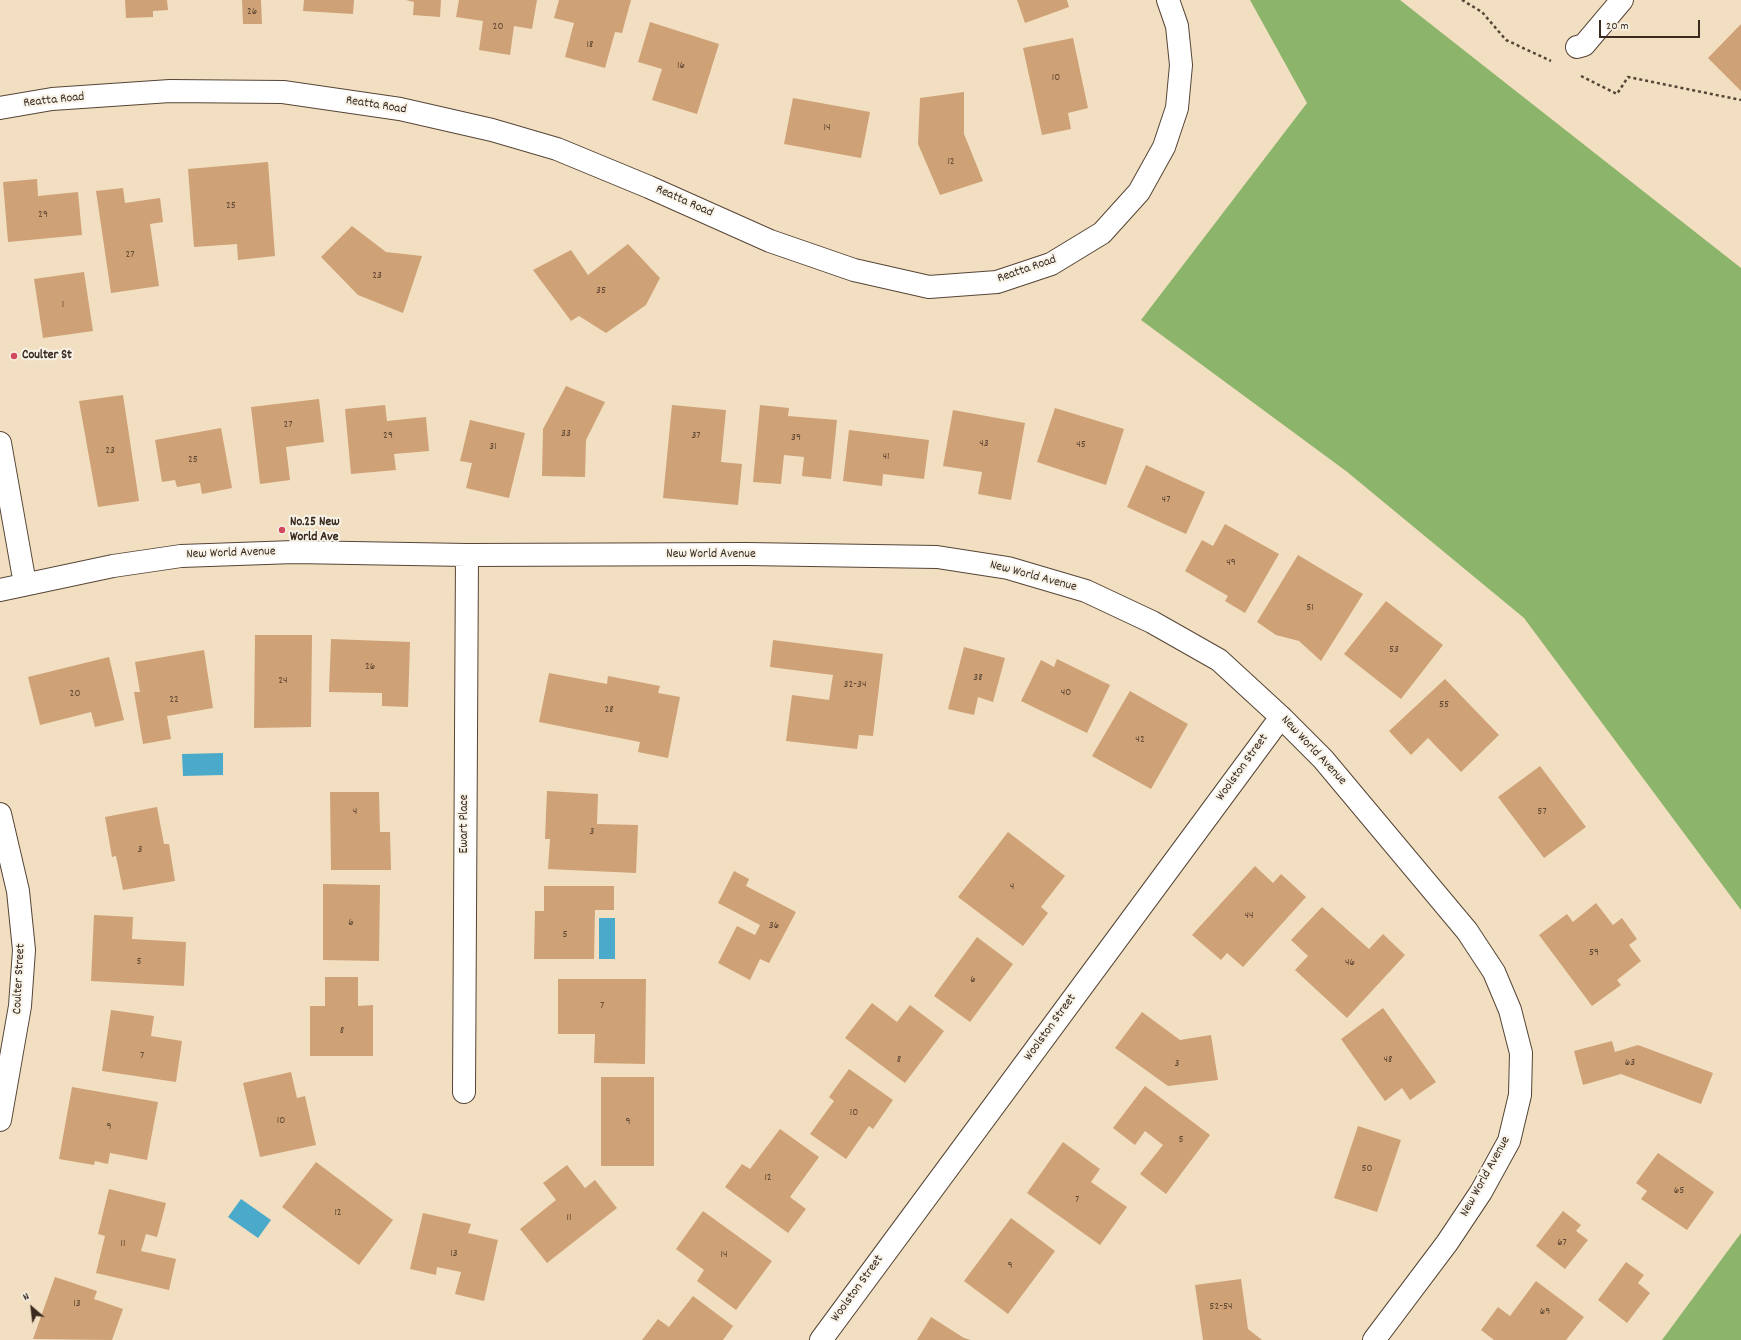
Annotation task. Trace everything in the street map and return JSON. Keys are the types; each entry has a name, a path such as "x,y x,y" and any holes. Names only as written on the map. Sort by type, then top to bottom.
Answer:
{"street":[{"name":"Reatta Road","path":"0,108 52,99 170,91 283,92 400,108 492,130 557,149 649,187 770,241 854,270 929,287 997,282 1051,264 1102,233 1139,192 1164,147 1177,108 1181,65 1177,26 1168,0"},
{"path":"1576,47 1584,45 1622,0"},
{"path":"0,444 24,584"},
{"name":"New World Avenue","path":"0,590 113,566 181,556 294,552 467,555 747,554 929,557 1008,568 1086,591 1152,622 1219,660 1281,717 1323,759 1467,931 1494,972 1510,1010 1521,1053 1520,1095 1509,1141 1480,1192 1447,1243 1374,1340"},
{"name":"Ewart Place","path":"464,1092 467,555"},
{"name":"Woolston Street","path":"821,1340 1281,717"},
{"name":"Coulter Street","path":"0,814 18,892 24,950 20,1006 0,1120"}],"green space":[{"path":"1250,0 1400,0 1741,268 1741,910 1524,618 1346,471 1141,320 1307,103"},
{"path":"1741,1233 1741,1340 1662,1340"}],"water":[{"path":"223,753 223,775 183,776 182,754"},
{"path":"599,918 615,918 615,959 599,959"},
{"path":"241,1199 271,1220 258,1238 228,1217"}],"building":[{"path":"125,0 167,0 168,10 153,11 153,17 126,18"},
{"path":"242,0 261,0 262,24 243,24"},
{"path":"304,0 354,0 353,14 303,11"},
{"path":"406,0 441,0 440,17 413,15 414,2"},
{"path":"459,0 537,0 532,29 514,26 510,55 479,50 483,21 456,17"},
{"path":"559,0 631,0 622,33 615,32 605,68 565,57 574,23 554,18"},
{"path":"1017,0 1067,0 1069,7 1025,23"},
{"path":"650,22 719,44 697,114 652,100 662,69 638,62"},
{"path":"1741,24 1741,91 1708,58"},
{"path":"1073,38 1088,108 1068,113 1071,129 1042,135 1023,48"},
{"path":"964,92 964,134 983,181 940,195 918,144 920,98"},
{"path":"793,98 870,112 861,158 784,144"},
{"path":"268,162 275,256 238,260 237,244 194,247 188,169"},
{"path":"37,179 38,196 78,192 82,235 8,242 3,182"},
{"path":"123,188 125,203 160,198 163,222 150,224 159,286 111,293 96,191"},
{"path":"352,226 386,252 422,256 403,313 358,295 321,257"},
{"path":"628,244 660,278 646,305 606,333 579,316 571,321 533,270 571,250 588,275"},
{"path":"84,272 93,331 43,338 34,279"},
{"path":"566,386 605,402 586,440 585,477 542,476 543,429"},
{"path":"123,395 139,501 98,507 79,401"},
{"path":"319,399 324,442 286,447 290,480 260,484 251,407"},
{"path":"385,405 387,421 426,417 429,451 394,454 396,470 351,474 345,409"},
{"path":"672,405 726,410 721,462 742,464 738,505 663,498"},
{"path":"760,405 789,408 788,416 837,420 831,479 802,476 804,457 784,455 781,484 753,482"},
{"path":"1055,408 1124,429 1106,485 1037,462"},
{"path":"953,410 1025,423 1011,500 978,494 982,472 943,466"},
{"path":"470,420 525,433 509,498 466,488 472,463 460,461"},
{"path":"221,428 232,488 202,494 200,483 177,487 175,480 162,482 155,440"},
{"path":"849,430 929,440 924,479 883,474 882,486 843,481"},
{"path":"1146,465 1205,492 1186,534 1127,507"},
{"path":"1225,524 1279,554 1245,613 1225,601 1228,596 1185,571 1202,540 1213,546"},
{"path":"1298,555 1363,594 1321,661 1299,641 1276,635 1257,622"},
{"path":"1386,601 1443,645 1401,699 1344,654"},
{"path":"255,635 312,635 311,727 254,728"},
{"path":"331,639 410,642 408,707 382,706 382,693 329,692"},
{"path":"773,640 883,654 873,736 859,735 857,749 786,741 792,695 829,700 833,675 770,667"},
{"path":"964,647 1005,658 993,702 978,697 974,715 948,709"},
{"path":"204,650 213,708 167,716 171,739 143,744 134,692 140,692 135,662"},
{"path":"109,657 124,720 95,727 91,712 40,725 28,677"},
{"path":"1057,659 1110,685 1087,733 1021,701 1041,660 1054,667"},
{"path":"549,673 607,684 608,676 660,686 658,693 680,697 668,758 638,752 640,742 539,722"},
{"path":"1445,679 1499,735 1461,772 1428,738 1411,755 1389,731"},
{"path":"1130,691 1188,724 1151,789 1092,756"},
{"path":"1540,766 1586,827 1544,858 1498,797"},
{"path":"547,791 598,794 597,824 638,825 636,873 548,869 550,839 545,839"},
{"path":"330,792 379,792 380,832 390,832 391,870 331,870"},
{"path":"157,807 164,844 169,844 175,881 123,890 116,856 112,857 105,817"},
{"path":"1008,832 1065,876 1041,907 1048,913 1023,946 958,897"},
{"path":"1255,866 1273,883 1281,874 1306,897 1243,967 1227,953 1221,960 1192,935"},
{"path":"734,871 749,879 746,886 796,912 769,963 760,959 750,980 718,963 737,926 755,935 760,925 718,903"},
{"path":"323,884 380,885 379,961 323,960"},
{"path":"544,886 614,886 614,910 595,910 594,959 534,959 535,911 544,911"},
{"path":"1596,903 1613,925 1622,918 1637,939 1629,945 1641,961 1617,980 1621,985 1592,1006 1539,935 1567,914 1573,922"},
{"path":"1322,907 1369,949 1383,934 1405,955 1347,1018 1295,970 1308,956 1291,940"},
{"path":"94,915 133,917 132,939 186,942 184,986 91,981"},
{"path":"977,937 1013,964 970,1022 934,996"},
{"path":"325,977 358,977 358,1006 373,1005 373,1056 310,1056 310,1006 325,1006"},
{"path":"558,979 646,979 645,1064 594,1063 595,1034 558,1034"},
{"path":"872,1003 897,1022 910,1005 944,1031 905,1083 845,1038"},
{"path":"1383,1008 1436,1082 1410,1100 1402,1088 1385,1101 1341,1039"},
{"path":"111,1010 154,1016 151,1036 182,1041 176,1082 102,1071"},
{"path":"1142,1012 1180,1040 1211,1035 1218,1080 1168,1086 1115,1048"},
{"path":"1612,1041 1615,1052 1638,1045 1713,1073 1701,1104 1621,1074 1583,1085 1574,1051"},
{"path":"849,1069 893,1100 873,1129 869,1126 846,1159 810,1134 834,1101 829,1097"},
{"path":"291,1072 297,1098 305,1096 316,1145 260,1157 243,1083"},
{"path":"601,1077 654,1077 654,1166 601,1166"},
{"path":"1145,1086 1210,1135 1166,1194 1140,1174 1163,1145 1145,1131 1135,1145 1113,1128"},
{"path":"72,1087 158,1102 147,1160 110,1153 108,1164 95,1161 94,1165 59,1159"},
{"path":"1358,1126 1401,1140 1377,1212 1334,1198"},
{"path":"780,1129 819,1157 790,1197 806,1209 788,1233 725,1187 742,1164 750,1169"},
{"path":"1063,1142 1100,1169 1091,1182 1127,1207 1100,1245 1027,1193"},
{"path":"1658,1153 1714,1192 1687,1230 1641,1199 1647,1191 1636,1183"},
{"path":"316,1162 393,1220 359,1265 282,1207"},
{"path":"567,1165 585,1188 595,1180 617,1208 547,1263 520,1229 556,1200 543,1183"},
{"path":"109,1189 166,1203 157,1237 146,1234 141,1251 176,1259 169,1290 96,1273 105,1236 98,1234"},
{"path":"703,1211 772,1261 736,1310 697,1281 704,1270 676,1249"},
{"path":"1563,1211 1581,1225 1576,1231 1588,1240 1565,1269 1536,1246"},
{"path":"423,1213 471,1224 468,1233 498,1240 484,1301 455,1294 461,1272 437,1267 436,1275 410,1269"},
{"path":"1011,1218 1055,1251 1008,1314 964,1281"},
{"path":"1626,1262 1644,1275 1638,1283 1650,1293 1627,1323 1598,1300"},
{"path":"55,1277 97,1291 94,1299 123,1309 112,1340 33,1339"},
{"path":"1241,1279 1248,1329 1262,1340 1203,1340 1195,1285"},
{"path":"1536,1281 1584,1317 1566,1340 1494,1340 1481,1330 1498,1307 1510,1316"},
{"path":"693,1296 733,1326 723,1340 642,1340 658,1319 669,1327"},
{"path":"931,1317 964,1338 971,1340 917,1340"}],"place":[{"name":"Coulter St","path":"14,356"},
{"name":"No.25 New World Ave","path":"282,530"}]}
